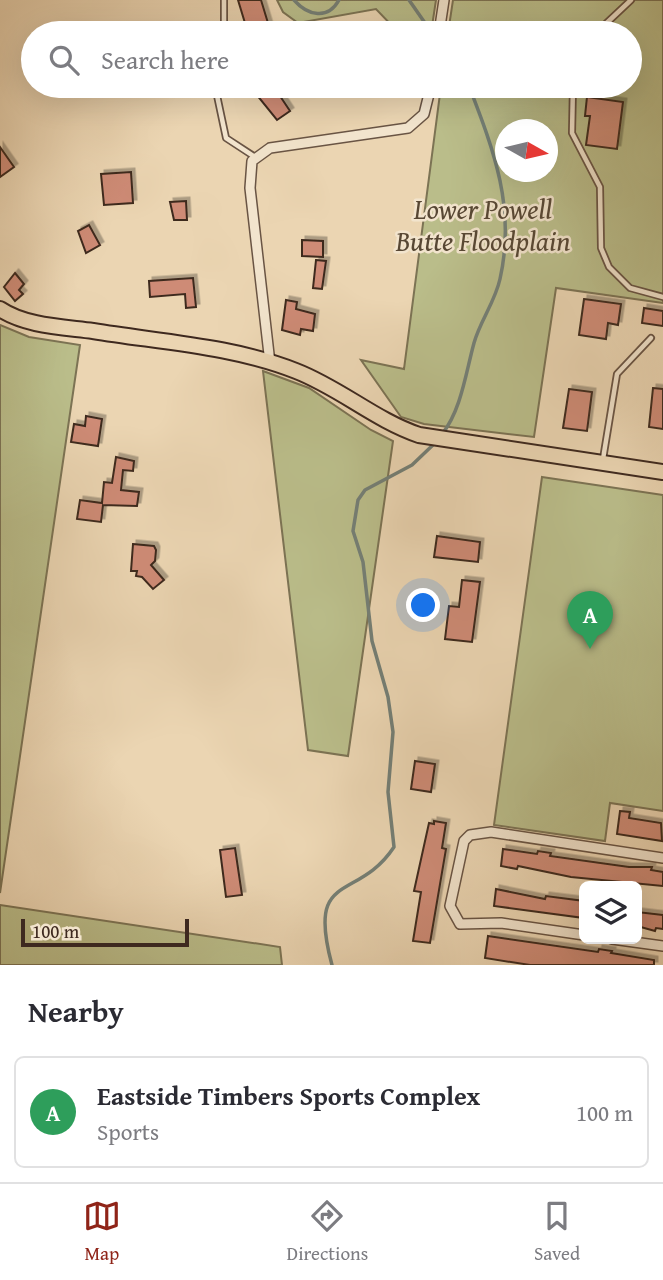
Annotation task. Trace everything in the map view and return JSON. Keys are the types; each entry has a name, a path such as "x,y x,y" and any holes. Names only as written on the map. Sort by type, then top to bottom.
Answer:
{"main road":[{"path":"0,309 43,324 236,355 270,363 317,380 388,422 419,435 663,472"}],"street":[{"path":"441,21 444,0"},
{"path":"270,363 250,188 249,169 255,157 270,148 408,128 424,114 428,98"},
{"path":"579,934 501,923 460,925 450,906 464,841 470,835 491,832 663,858"},
{"path":"642,943 663,946"}],"lane":[{"path":"223,0 224,21"},
{"path":"609,21 631,0"},
{"path":"218,98 226,138 255,157"},
{"path":"573,98 572,133 600,187 601,248 608,267 630,288 663,297"},
{"path":"602,463 617,374 652,338"}],"green space":[{"path":"277,0 436,0 433,21 388,21 376,9 309,21 295,21 283,12"},
{"name":"Lower Powell Butte Floodplain","path":"453,0 663,0 663,303 556,288 534,437 424,424 401,417 361,360 404,369 439,98 642,98 642,21 450,21"},
{"path":"0,325 29,337 80,345 0,893"},
{"path":"263,371 309,388 371,430 393,441 348,756 308,750"},
{"path":"542,477 663,495 663,811 610,803 605,841 494,825"},
{"path":"0,905 280,947 282,965 0,965"}],"building":[{"path":"238,0 261,0 267,21 244,21"},
{"path":"259,98 281,98 290,111 277,120"},
{"path":"587,98 623,102 617,149 586,145 590,116 585,116"},
{"path":"0,147 14,167 0,177"},
{"path":"131,172 133,203 104,205 101,174"},
{"path":"186,201 187,220 174,220 170,202"},
{"path":"89,225 100,245 86,253 78,231"},
{"path":"302,240 323,241 323,257 302,256"},
{"path":"316,260 326,261 322,289 313,288"},
{"path":"15,273 24,284 19,290 23,294 15,301 4,287"},
{"path":"193,278 196,307 186,308 185,294 150,297 149,281"},
{"path":"584,299 621,304 618,325 608,323 606,339 579,335"},
{"path":"286,300 297,302 296,309 315,314 313,331 301,329 300,335 282,330"},
{"path":"644,308 663,311 663,326 642,323"},
{"path":"653,388 663,389 663,429 649,427"},
{"path":"569,389 592,392 587,431 563,428"},
{"path":"86,416 102,419 98,446 71,442 74,424 85,426"},
{"path":"116,457 134,461 133,471 123,470 121,490 139,492 137,506 103,505 101,522 77,519 80,500 102,503 104,482 112,483"},
{"path":"437,536 480,542 478,562 434,557"},
{"path":"133,544 154,546 156,550 155,561 151,565 164,580 153,589 142,577 136,576 137,571 131,571"},
{"path":"462,580 480,582 472,642 445,639 449,606 459,607"},
{"path":"415,761 435,764 431,792 411,789"},
{"path":"620,811 630,812 629,818 661,823 662,841 617,834"},
{"path":"434,821 446,823 442,848 446,849 430,943 413,941 421,892 414,891 429,823 434,824"},
{"path":"235,848 242,895 226,897 220,850"},
{"path":"503,849 537,854 538,851 551,853 550,856 629,867 652,867 651,870 663,872 663,886 642,884 642,881 571,877 518,866 517,869 501,866"},
{"path":"496,889 545,899 546,896 579,900 579,917 494,906"},
{"path":"642,913 663,915 663,929 656,928 655,931 642,927"},
{"path":"488,936 598,952 599,949 612,951 611,953 654,960 654,965 530,965 485,958"}],"waterway":[{"path":"294,0 305,10 318,13 329,11 339,0"},
{"path":"409,0 424,21"},
{"path":"442,434 454,414 477,335 498,287 504,253 504,204 500,180 474,98"},
{"path":"332,965 326,935 326,914 330,900 380,864 394,847 388,792 393,732 388,697 372,641 363,562 353,531 358,500 365,490 412,465 435,443"}],"place":[{"name":"Eastside Timbers Sports Complex","path":"590,649"}]}
